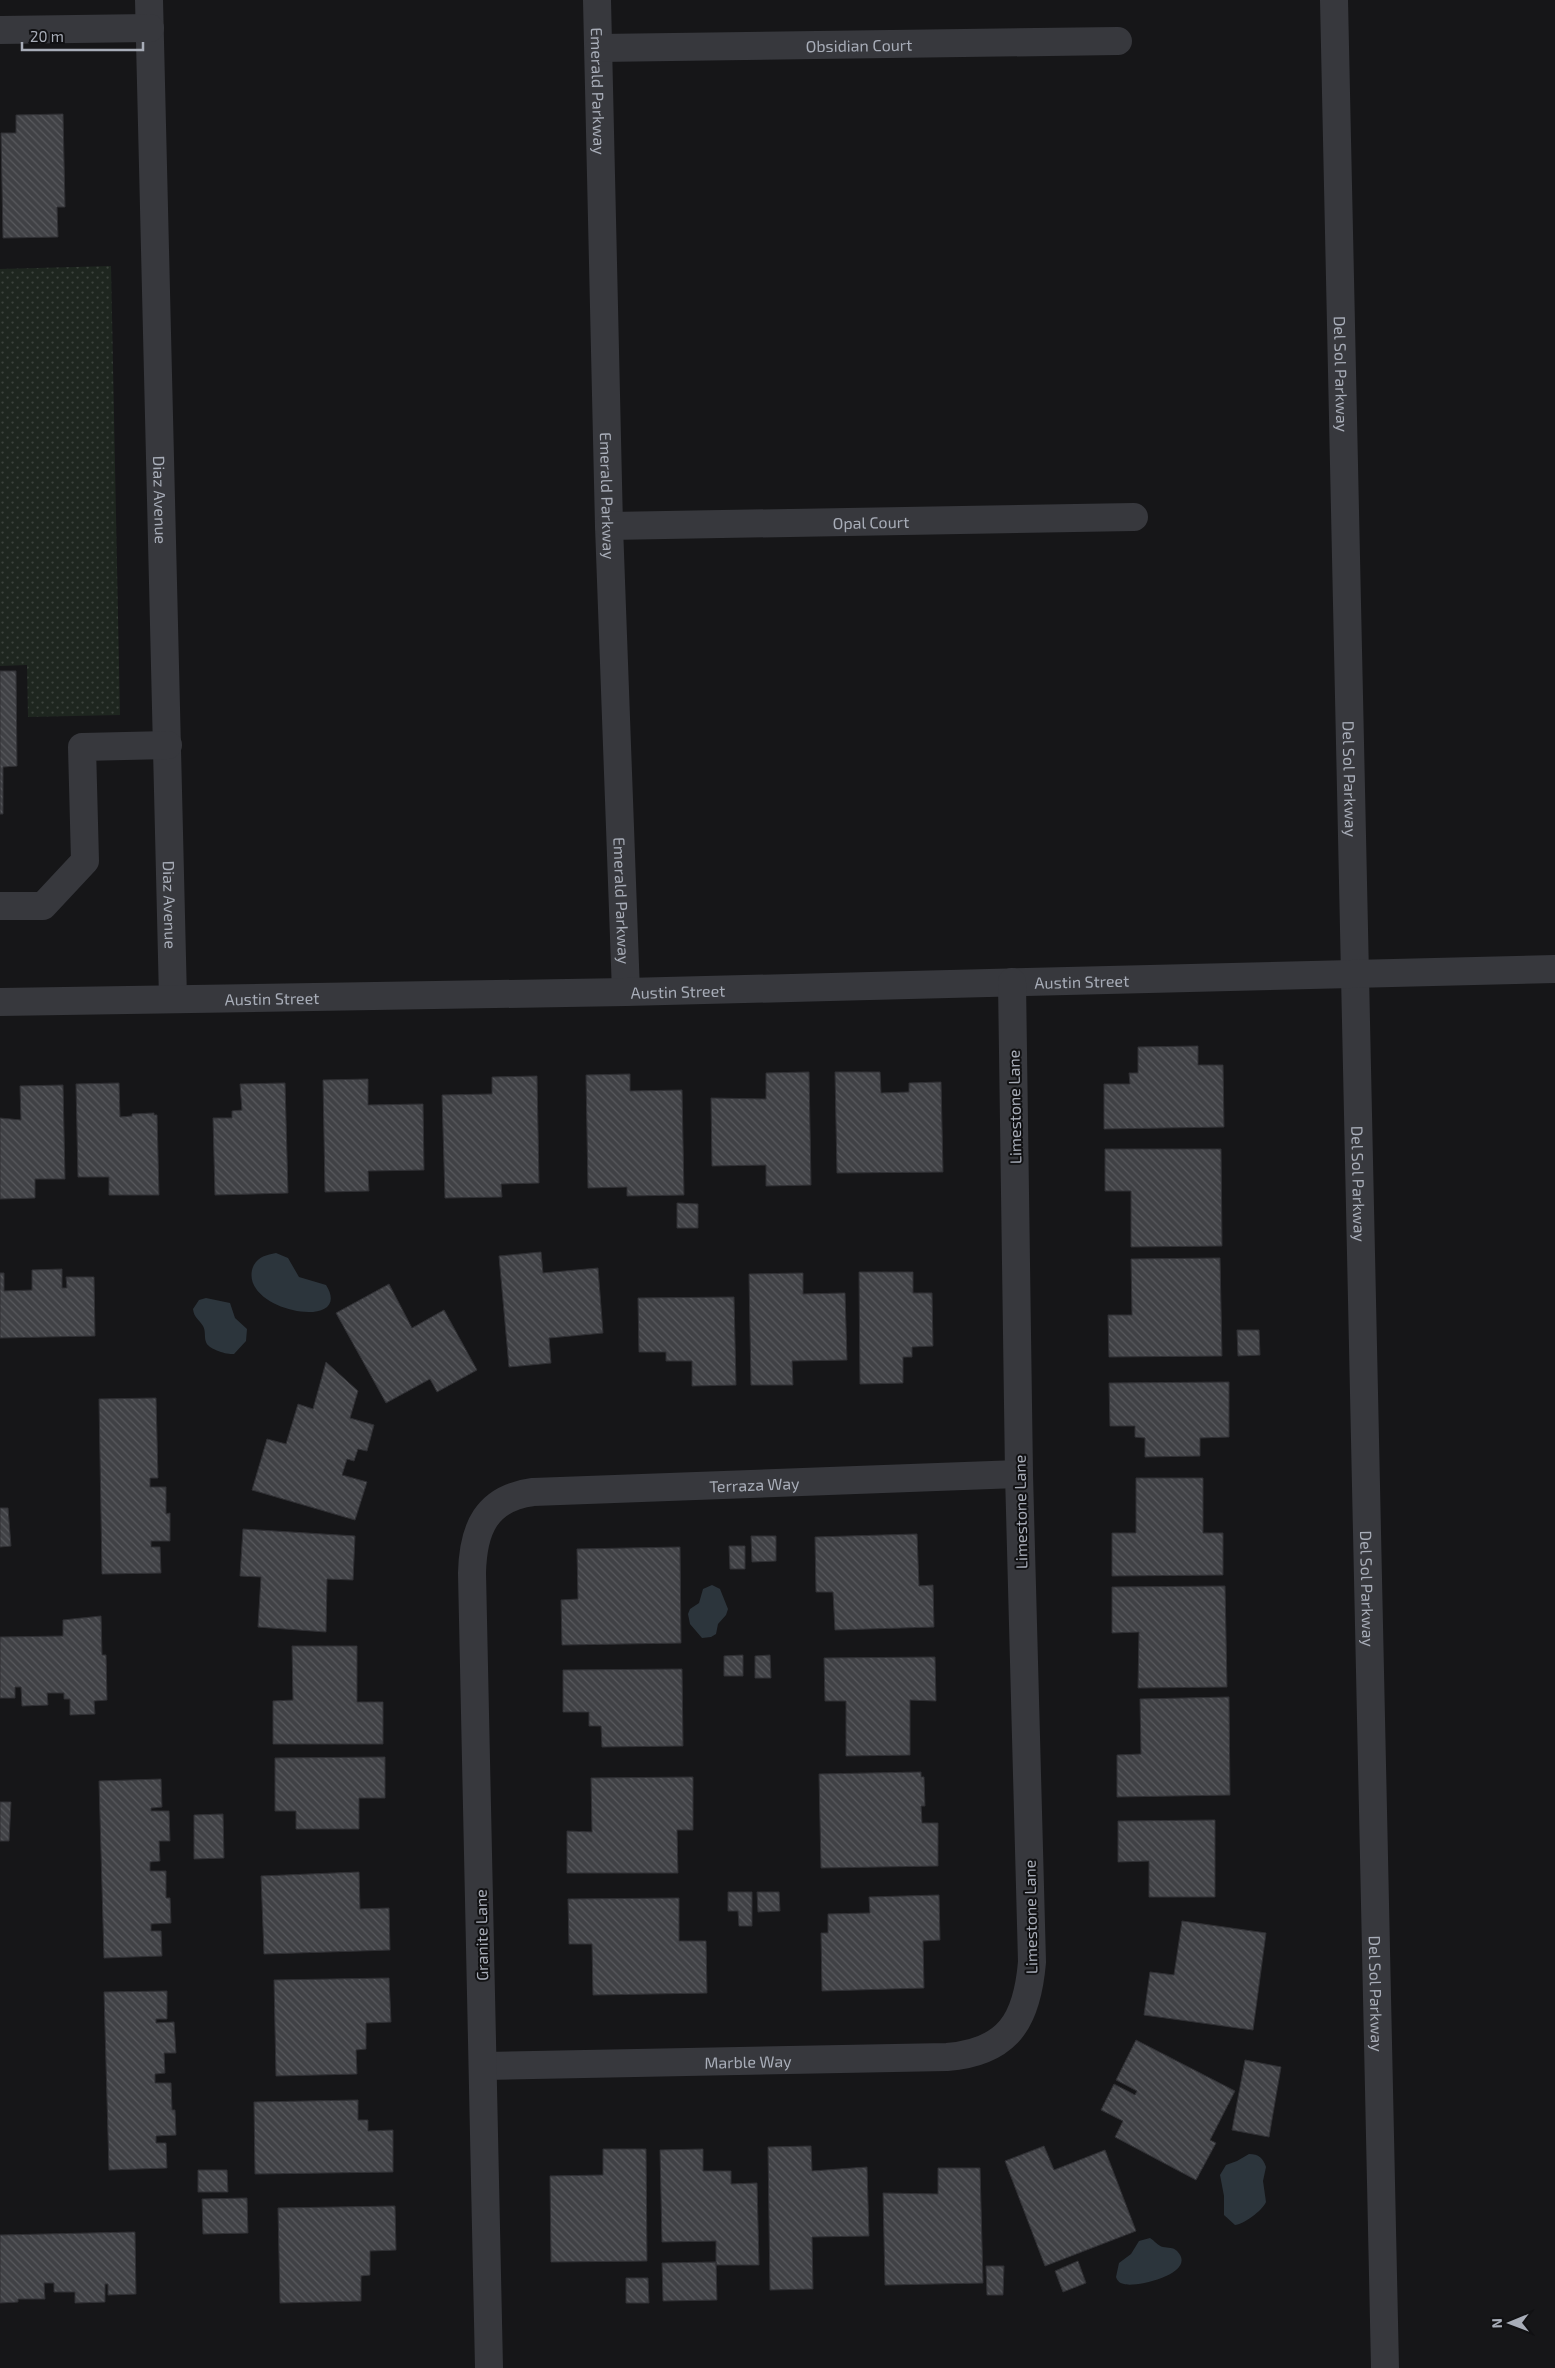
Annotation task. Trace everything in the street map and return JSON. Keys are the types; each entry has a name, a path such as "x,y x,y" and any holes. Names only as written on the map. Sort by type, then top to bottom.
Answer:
{"street":[{"name":"Diaz Avenue","path":"149,0 173,999"},
{"name":"Emerald Parkway","path":"597,0 609,526 626,992"},
{"name":"Del Sol Parkway","path":"1334,0 1385,2368"},
{"path":"0,30 150,28"},
{"name":"Obsidian Court","path":"599,48 1118,41"},
{"name":"Opal Court","path":"609,526 1134,516"},
{"path":"0,906 43,906 84,861 82,747 168,745"},
{"name":"Austin Street","path":"0,1002 626,992 1555,969"},
{"name":"Limestone Lane","path":"1005,2036 1017,2020 1026,2001 1032,1962 1019,1474 1012,982"},
{"name":"Terraza Way","path":"493,1508 519,1494 534,1492 1019,1474"},
{"name":"Granite Lane","path":"489,2368 472,1552 477,1534 493,1508"},
{"name":"Marble Way","path":"484,2066 947,2057 970,2055 990,2048 1005,2036"}],"shaded area":[{"path":"111,266 120,715 28,717 27,665 0,666 0,269"},
{"path":"276,1253 288,1258 299,1277 326,1285 331,1299 325,1308 313,1312 296,1311 279,1306 264,1297 254,1285 253,1266 261,1258"},
{"path":"206,1298 230,1303 235,1318 247,1329 246,1341 234,1354 218,1351 207,1345 204,1328 193,1309 199,1300"},
{"path":"712,1585 720,1589 728,1609 726,1615 718,1624 716,1634 711,1637 702,1638 690,1624 688,1614 690,1609 699,1603 703,1589"},
{"path":"1249,2154 1260,2157 1266,2167 1263,2181 1266,2202 1261,2209 1243,2223 1235,2225 1224,2215 1224,2196 1220,2175 1226,2165"},
{"path":"1150,2238 1161,2246 1177,2251 1182,2259 1180,2266 1173,2272 1152,2281 1131,2285 1120,2282 1116,2277 1119,2263 1131,2254 1139,2241"}],"building":[{"path":"63,114 65,207 57,207 58,237 3,238 1,133 16,133 16,115"},
{"path":"0,671 16,671 17,766 3,767 3,814 0,814"},
{"path":"1198,1046 1198,1065 1223,1065 1224,1127 1104,1129 1104,1084 1130,1084 1129,1073 1138,1073 1138,1047"},
{"path":"809,1072 811,1185 766,1186 766,1165 712,1166 711,1098 766,1099 766,1073"},
{"path":"835,1072 880,1072 881,1093 909,1092 909,1083 941,1082 943,1172 837,1173"},
{"path":"630,1074 630,1091 682,1090 684,1195 627,1196 627,1187 588,1188 586,1075"},
{"path":"537,1076 539,1183 501,1184 502,1197 445,1198 442,1095 492,1094 492,1077"},
{"path":"368,1079 368,1105 423,1104 424,1170 368,1171 369,1191 325,1192 323,1080"},
{"path":"119,1083 120,1117 132,1116 132,1114 154,1113 154,1115 157,1115 159,1195 109,1195 109,1177 78,1177 76,1084"},
{"path":"285,1083 288,1193 215,1195 213,1118 232,1118 232,1111 242,1110 240,1084"},
{"path":"63,1085 65,1179 35,1179 35,1198 0,1199 0,1118 21,1120 20,1086"},
{"path":"1105,1149 1221,1149 1222,1246 1131,1247 1131,1191 1105,1191"},
{"path":"677,1203 698,1204 698,1228 677,1228"},
{"path":"541,1252 543,1273 598,1268 603,1333 549,1338 551,1363 509,1367 499,1256"},
{"path":"1220,1258 1222,1356 1109,1357 1108,1315 1132,1315 1131,1259"},
{"path":"62,1269 62,1288 67,1288 66,1277 94,1277 95,1336 0,1338 0,1273 4,1273 4,1291 32,1290 32,1270"},
{"path":"859,1272 913,1272 913,1293 932,1293 933,1346 912,1347 912,1357 903,1357 903,1383 860,1384"},
{"path":"803,1273 803,1294 845,1293 847,1360 792,1361 793,1385 751,1385 749,1274"},
{"path":"389,1284 412,1328 444,1310 477,1370 437,1392 430,1379 386,1403 336,1313"},
{"path":"734,1297 736,1385 692,1386 692,1361 666,1361 666,1352 639,1352 638,1298"},
{"path":"1237,1330 1259,1330 1260,1355 1238,1356"},
{"path":"326,1362 358,1391 350,1418 374,1425 367,1451 358,1449 354,1461 347,1459 342,1475 367,1482 355,1520 252,1490 267,1439 286,1444 298,1404 313,1409"},
{"path":"1229,1382 1229,1437 1200,1438 1200,1456 1145,1457 1145,1438 1135,1437 1135,1426 1110,1426 1109,1383"},
{"path":"156,1398 158,1478 150,1478 150,1487 166,1487 166,1514 170,1513 170,1541 151,1541 151,1547 160,1547 161,1573 102,1574 99,1399"},
{"path":"1136,1478 1203,1478 1203,1533 1223,1533 1223,1575 1112,1576 1112,1533 1136,1533"},
{"path":"0,1508 8,1508 11,1546 0,1547"},
{"path":"243,1529 355,1536 353,1580 327,1579 326,1632 258,1627 261,1577 240,1576"},
{"path":"917,1534 919,1586 933,1585 934,1627 835,1630 833,1592 816,1592 815,1537"},
{"path":"751,1536 776,1536 776,1561 752,1562"},
{"path":"729,1546 745,1546 745,1569 730,1569"},
{"path":"680,1547 681,1643 562,1645 561,1600 578,1599 577,1549"},
{"path":"1225,1586 1227,1687 1138,1688 1139,1632 1112,1633 1112,1587"},
{"path":"101,1616 102,1655 106,1655 107,1700 94,1701 95,1714 70,1715 70,1699 64,1699 64,1693 47,1693 48,1705 22,1706 21,1687 15,1687 15,1698 0,1698 0,1637 63,1636 63,1620"},
{"path":"292,1646 357,1646 357,1702 383,1702 383,1744 273,1744 273,1701 293,1700"},
{"path":"743,1655 743,1676 724,1676 724,1656"},
{"path":"770,1655 771,1678 755,1678 755,1656"},
{"path":"935,1657 936,1701 910,1700 910,1755 846,1756 846,1701 825,1701 824,1658"},
{"path":"682,1669 683,1746 602,1747 601,1726 589,1726 589,1712 563,1712 563,1670"},
{"path":"1229,1697 1230,1795 1117,1797 1117,1755 1141,1754 1140,1699"},
{"path":"385,1757 385,1798 359,1798 359,1829 296,1829 296,1811 275,1811 275,1758"},
{"path":"921,1772 921,1777 924,1777 925,1806 921,1806 922,1823 938,1823 938,1866 821,1868 819,1774"},
{"path":"693,1777 693,1830 677,1830 678,1873 567,1873 567,1831 592,1832 591,1778"},
{"path":"161,1779 162,1807 151,1808 151,1811 169,1811 170,1841 159,1841 160,1861 150,1862 150,1871 166,1871 166,1898 170,1898 171,1923 151,1924 151,1931 161,1931 162,1956 104,1958 99,1781"},
{"path":"0,1802 11,1802 9,1841 0,1841"},
{"path":"223,1814 224,1858 194,1859 194,1815"},
{"path":"1215,1820 1215,1897 1149,1897 1149,1861 1118,1862 1118,1821"},
{"path":"359,1872 360,1909 389,1908 390,1950 264,1954 261,1876"},
{"path":"728,1892 752,1892 752,1926 739,1926 738,1911 728,1911"},
{"path":"757,1892 779,1892 780,1911 758,1912"},
{"path":"939,1895 940,1940 923,1941 924,1988 822,1991 821,1933 828,1933 828,1914 870,1913 869,1897"},
{"path":"679,1898 679,1941 706,1941 707,1993 593,1995 592,1944 569,1944 568,1899"},
{"path":"1182,1921 1266,1933 1253,2030 1144,2015 1150,1972 1174,1975"},
{"path":"389,1978 391,2022 366,2023 366,2049 356,2050 357,2074 276,2076 274,1980"},
{"path":"167,1991 167,2019 156,2019 156,2023 174,2022 176,2053 164,2053 165,2073 155,2074 155,2083 171,2083 172,2110 175,2110 176,2135 156,2136 156,2143 166,2143 167,2168 109,2170 104,1992"},
{"path":"1136,2040 1235,2091 1210,2140 1216,2143 1196,2180 1115,2137 1123,2121 1101,2110 1114,2084 1135,2095 1137,2091 1116,2080"},
{"path":"1245,2060 1281,2067 1269,2137 1232,2130"},
{"path":"358,2100 358,2120 368,2120 368,2131 393,2130 393,2172 255,2174 254,2102"},
{"path":"811,2146 812,2171 867,2167 869,2236 812,2237 813,2289 770,2290 768,2147"},
{"path":"1044,2146 1054,2170 1105,2150 1136,2231 1045,2266 1005,2161"},
{"path":"603,2149 646,2149 647,2261 551,2262 550,2176 603,2175"},
{"path":"703,2149 703,2171 731,2171 731,2184 757,2183 759,2265 716,2265 716,2241 662,2242 660,2150"},
{"path":"938,2168 980,2168 983,2283 885,2285 883,2193 938,2194"},
{"path":"198,2170 227,2170 228,2192 198,2192"},
{"path":"247,2198 248,2233 203,2234 202,2199"},
{"path":"395,2206 396,2250 370,2251 370,2275 361,2276 361,2301 280,2303 278,2208"},
{"path":"135,2232 136,2294 108,2295 108,2284 105,2284 105,2302 75,2303 75,2292 54,2292 54,2283 44,2283 45,2299 18,2299 18,2302 0,2303 0,2235"},
{"path":"1078,2261 1086,2283 1063,2292 1055,2271"},
{"path":"716,2262 717,2300 663,2301 662,2263"},
{"path":"986,2266 1004,2266 1003,2295 987,2295"},
{"path":"626,2278 648,2278 649,2303 626,2303"}]}
